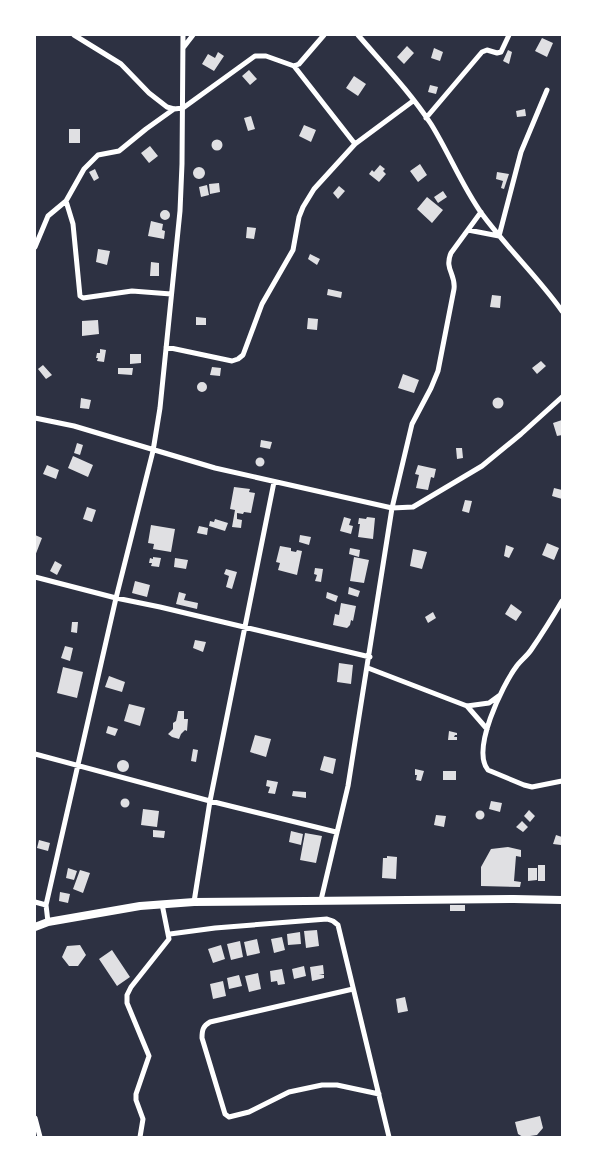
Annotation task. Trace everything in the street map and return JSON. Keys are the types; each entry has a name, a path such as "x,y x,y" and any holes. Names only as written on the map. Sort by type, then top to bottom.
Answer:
{"main road":[{"path":"35,927 48,922 140,906 194,902 562,900"}],"street":[{"path":"74,35 117,61 149,94 167,108 174,109 183,108 255,56 266,56 294,66 355,144"},
{"path":"48,922 46,905 116,598 153,451 160,408 180,211 183,35"},
{"path":"183,48 193,35"},
{"path":"294,66 299,64 324,35"},
{"path":"358,35 426,118 481,212 499,236 548,290 562,312"},
{"path":"426,118 482,52 487,50 501,52 509,35"},
{"path":"499,236 521,152 547,90"},
{"path":"166,347 232,361 238,360 243,355 268,292 293,250 299,217 303,206 314,188 355,144 413,101"},
{"path":"35,247 48,216 66,201 84,169 98,155 119,151 174,109"},
{"path":"66,201 72,224 80,296 83,298 132,291 171,294"},
{"path":"321,900 348,786 370,657 392,508 412,424 438,371 455,284 448,267 448,260 481,212"},
{"path":"468,230 499,236"},
{"path":"35,418 74,426 215,468 392,508 413,507 482,466 562,397"},
{"path":"194,902 210,801 274,482"},
{"path":"35,576 116,598 370,657"},
{"path":"562,601 530,652 515,668 500,695 487,729 483,762 488,770 524,786 532,787 562,781"},
{"path":"368,668 467,706 487,729"},
{"path":"467,706 489,703 500,695"},
{"path":"35,754 210,801 336,832"},
{"path":"35,902 46,905"},
{"path":"140,1137 143,1119 136,1100 136,1094 149,1056 127,1003 127,995 131,987 169,939 170,934 162,904"},
{"path":"170,934 327,919 338,925 389,1137"},
{"path":"353,989 210,1022 202,1030 202,1038 225,1114 229,1117 249,1112 289,1092 322,1085 337,1085 378,1094"},
{"path":"35,1118 40,1137"}],"building":[{"path":"542,38 553,43 547,57 535,51"},
{"path":"407,46 414,53 404,64 397,57"},
{"path":"434,48 443,52 440,61 431,58"},
{"path":"508,50 512,52 509,64 503,61"},
{"path":"218,52 224,56 214,71 202,64 208,54 215,58"},
{"path":"249,70 257,79 250,85 242,76"},
{"path":"354,76 366,84 358,96 346,88"},
{"path":"430,85 438,87 436,94 428,92"},
{"path":"525,109 526,116 517,117 516,111"},
{"path":"251,116 255,129 248,131 244,118"},
{"path":"304,125 316,130 311,142 299,136"},
{"path":"69,129 80,129 80,143 69,143"},
{"path":"215,140 219,140 222,145 221,149 215,150 212,147 212,143"},
{"path":"150,146 158,156 149,163 141,153"},
{"path":"420,164 427,175 418,182 410,171"},
{"path":"380,165 385,169 383,171 386,174 379,182 369,174 372,170 374,172"},
{"path":"197,167 201,167 205,173 201,179 197,179 193,175 193,171"},
{"path":"95,169 99,178 94,181 89,172"},
{"path":"497,172 509,174 504,189 501,188 503,181 496,179"},
{"path":"219,183 220,192 210,194 209,184"},
{"path":"207,185 209,195 201,197 199,187"},
{"path":"339,186 345,191 338,199 333,193"},
{"path":"443,191 447,197 438,203 434,197"},
{"path":"427,197 443,210 432,223 417,209"},
{"path":"163,210 167,210 170,215 169,219 163,220 160,217 160,213"},
{"path":"151,221 163,224 162,230 165,231 164,239 148,236"},
{"path":"247,227 256,228 254,239 246,238"},
{"path":"98,249 110,251 107,265 96,262"},
{"path":"310,254 320,259 317,265 308,259"},
{"path":"151,262 159,263 159,276 150,276"},
{"path":"328,289 342,292 341,298 327,295"},
{"path":"492,295 501,296 500,308 490,307"},
{"path":"196,317 206,318 206,325 196,325"},
{"path":"308,318 318,319 317,330 307,329"},
{"path":"98,320 99,334 82,336 82,321"},
{"path":"100,349 106,350 104,362 97,361 98,358 96,358 97,353 100,353"},
{"path":"130,354 141,354 141,363 130,364"},
{"path":"541,361 546,366 537,374 532,368"},
{"path":"43,365 52,375 46,379 38,369"},
{"path":"212,367 221,368 220,376 210,375"},
{"path":"118,368 133,368 132,375 118,374"},
{"path":"403,374 419,380 414,393 398,388"},
{"path":"200,382 204,382 207,387 206,391 200,392 197,389 197,385"},
{"path":"81,398 91,400 89,409 80,408"},
{"path":"496,398 500,398 503,403 502,407 496,408 493,405 493,401"},
{"path":"562,420 562,435 557,436 553,423"},
{"path":"261,440 272,442 270,449 260,447"},
{"path":"77,443 83,445 80,455 74,453"},
{"path":"456,448 462,448 463,458 457,459"},
{"path":"73,456 93,465 88,477 68,468"},
{"path":"260,457 265,462 260,467 255,462"},
{"path":"47,465 59,470 56,479 43,474"},
{"path":"418,465 436,469 434,478 431,477 428,490 416,488 419,475 415,474"},
{"path":"234,487 250,489 249,492 255,493 251,513 237,513 237,519 242,520 241,528 232,527 235,510 230,509"},
{"path":"554,488 562,490 562,499 552,496"},
{"path":"465,500 472,501 469,513 462,511"},
{"path":"87,507 96,510 92,522 83,519"},
{"path":"344,517 351,519 349,525 353,526 351,534 340,531"},
{"path":"367,517 375,518 373,539 358,537 359,518 366,519"},
{"path":"215,519 228,523 225,531 209,526 210,521 214,522"},
{"path":"151,525 175,529 171,552 153,549 154,544 148,543"},
{"path":"199,526 208,528 207,535 197,533"},
{"path":"35,535 42,538 35,556"},
{"path":"300,535 311,537 309,545 299,542"},
{"path":"547,543 559,548 554,560 542,555"},
{"path":"506,545 514,548 509,558 504,556"},
{"path":"280,546 291,548 291,551 302,551 297,575 278,570 280,563 276,562"},
{"path":"350,548 360,550 359,557 349,554"},
{"path":"413,549 427,552 422,569 410,566"},
{"path":"153,557 161,558 159,567 151,566 152,563 149,563 150,558 153,559"},
{"path":"354,557 369,560 364,583 350,581"},
{"path":"175,558 188,560 186,569 174,567"},
{"path":"55,561 62,565 57,575 50,571"},
{"path":"315,568 323,569 321,582 315,581 317,575 314,574"},
{"path":"226,569 237,572 232,589 226,587 229,576 224,574"},
{"path":"135,581 150,585 147,597 132,593"},
{"path":"349,587 360,591 358,597 348,594"},
{"path":"179,592 186,594 184,600 198,603 197,609 176,604"},
{"path":"327,592 338,596 336,602 326,598"},
{"path":"341,603 356,606 353,621 351,620 347,628 333,625 335,614 339,615"},
{"path":"511,604 522,612 516,621 505,614"},
{"path":"433,612 436,618 428,623 425,617"},
{"path":"72,622 78,622 77,633 71,632"},
{"path":"195,640 206,642 203,652 193,648"},
{"path":"65,646 73,648 70,661 61,658"},
{"path":"339,663 353,665 351,684 337,682"},
{"path":"63,667 83,672 77,698 57,693"},
{"path":"109,676 125,682 122,692 105,687"},
{"path":"129,704 145,708 140,726 124,721"},
{"path":"178,711 184,711 184,719 188,719 187,731 185,730 181,734 179,739 168,734 173,729 173,723 176,721"},
{"path":"108,726 118,729 115,736 106,733"},
{"path":"449,731 457,733 454,737 457,737 457,740 448,740"},
{"path":"255,735 271,739 266,757 250,752"},
{"path":"193,749 198,750 196,762 191,761"},
{"path":"324,756 336,759 333,774 320,770"},
{"path":"121,760 125,760 129,766 125,772 121,772 117,768 117,764"},
{"path":"415,769 424,771 421,781 416,780"},
{"path":"443,771 456,771 456,780 443,780"},
{"path":"267,780 278,782 275,794 268,793 270,787 266,786"},
{"path":"293,791 306,792 306,798 292,796"},
{"path":"125,798 130,803 125,808 120,803"},
{"path":"491,801 502,803 500,812 489,809"},
{"path":"143,809 159,811 157,827 141,825"},
{"path":"480,810 485,815 480,820 475,815"},
{"path":"529,810 535,816 530,822 524,816"},
{"path":"436,815 446,816 444,827 434,825"},
{"path":"522,821 528,827 523,832 516,827"},
{"path":"153,830 165,831 164,838 153,837"},
{"path":"291,831 303,834 301,845 289,842"},
{"path":"305,833 322,836 316,863 300,860"},
{"path":"556,835 562,837 561,845 553,844"},
{"path":"39,840 50,843 48,851 37,848"},
{"path":"508,847 521,850 521,857 516,856 514,881 521,882 520,887 481,886 481,867 491,849"},
{"path":"387,856 397,857 396,879 382,878 383,858 387,858"},
{"path":"538,865 545,865 545,881 538,881"},
{"path":"68,868 77,871 74,880 66,878"},
{"path":"528,868 537,868 537,880 528,881"},
{"path":"80,870 90,873 83,893 73,889"},
{"path":"60,892 70,894 68,903 59,901"},
{"path":"450,905 465,905 465,911 450,911"},
{"path":"317,930 319,946 306,948 304,931"},
{"path":"300,932 301,944 288,945 287,934"},
{"path":"282,937 285,950 274,953 271,939"},
{"path":"257,939 260,953 247,956 244,942"},
{"path":"240,941 243,957 231,960 227,944"},
{"path":"80,945 86,955 78,966 69,966 62,957 67,946"},
{"path":"221,945 225,959 213,963 208,949"},
{"path":"112,950 130,977 117,986 99,959"},
{"path":"323,965 324,974 319,975 324,975 324,978 312,981 310,967"},
{"path":"304,966 306,976 294,979 292,969"},
{"path":"282,969 285,984 278,985 277,981 271,982 270,971"},
{"path":"258,973 261,989 249,992 245,976"},
{"path":"239,975 242,986 229,989 227,978"},
{"path":"223,981 226,996 213,999 210,984"},
{"path":"405,997 408,1011 398,1013 396,999"},
{"path":"540,1116 543,1128 537,1135 523,1137 518,1134 515,1122"}]}
